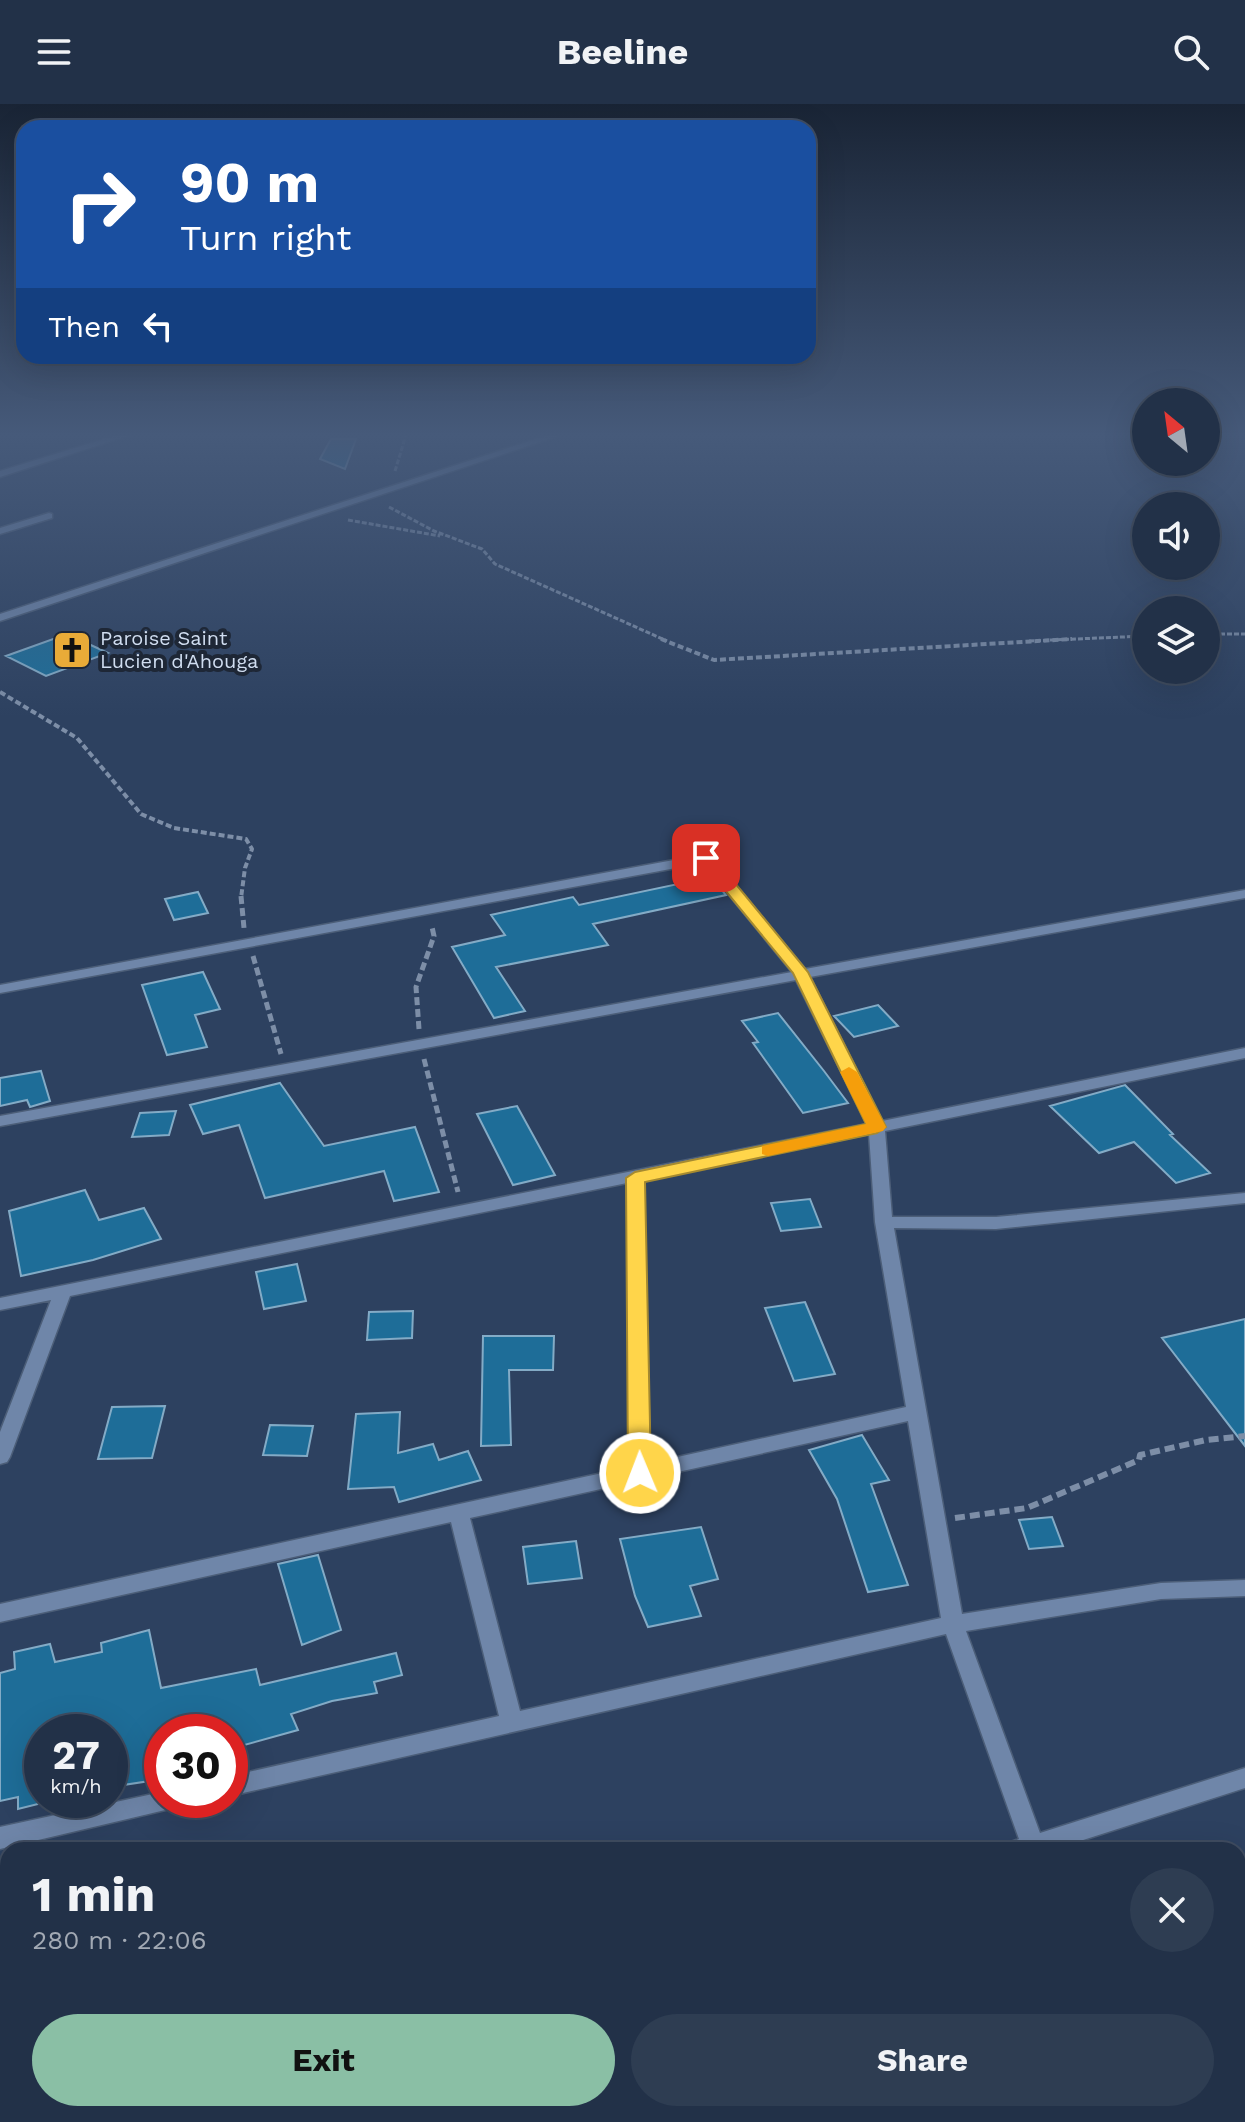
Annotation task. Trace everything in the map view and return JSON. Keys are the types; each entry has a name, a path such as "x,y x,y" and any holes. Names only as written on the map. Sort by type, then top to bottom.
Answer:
{"street":[{"path":"0,618 268,529"},
{"path":"0,989 706,858 800,972 877,1127 884,1222 953,1624 1027,1842"},
{"path":"0,1121 421,1046 800,972 1245,894"},
{"path":"0,1304 62,1294 1245,1053"},
{"path":"635,1178 640,1473"},
{"path":"884,1222 996,1223 1245,1198"},
{"path":"0,1457 62,1294"},
{"path":"0,1613 916,1412"},
{"path":"459,1513 512,1723"},
{"path":"248,1782 953,1624 1161,1591 1245,1588"},
{"path":"1050,1842 1245,1778"},
{"path":"0,1838 144,1806"}],"path":[{"path":"403,529 454,537"},
{"path":"431,529 482,549 495,564 588,604 645,633 714,660 845,650 1132,637"},
{"path":"1220,634 1245,634"},
{"path":"0,692 34,710 95,755 124,802 135,811 178,829 228,833 246,839 252,849 242,869 240,908 247,944 261,975 285,1071"},
{"path":"428,910 434,936 416,987 421,1046 463,1213"},
{"path":"935,1520 1027,1508 1139,1460 1140,1455 1206,1440 1245,1436"}],"building":[{"path":"67,634 108,653 46,676 6,656"},
{"path":"711,877 726,895 593,924 608,945 496,967 525,1011 494,1018 452,947 505,935 491,915 573,897 579,905"},
{"path":"198,892 208,913 174,920 165,899"},
{"path":"203,972 220,1009 195,1015 207,1047 167,1055 142,985"},
{"path":"878,1005 898,1026 854,1037 834,1016"},
{"path":"778,1013 848,1103 803,1113 753,1043 758,1042 742,1021"},
{"path":"41,1071 50,1101 30,1107 27,1100 0,1106 0,1078"},
{"path":"280,1083 324,1146 415,1127 439,1192 394,1201 384,1171 265,1198 239,1125 203,1134 190,1105"},
{"path":"1125,1085 1210,1173 1176,1183 1134,1142 1099,1153 1050,1106"},
{"path":"517,1106 555,1175 513,1185 477,1114"},
{"path":"176,1111 169,1135 132,1137 140,1113"},
{"path":"85,1190 99,1220 144,1208 161,1239 93,1260 21,1276 9,1211"},
{"path":"810,1199 821,1227 781,1231 771,1203"},
{"path":"297,1264 306,1301 264,1309 256,1272"},
{"path":"805,1302 835,1374 794,1381 765,1308"},
{"path":"413,1311 412,1338 367,1340 369,1312"},
{"path":"1245,1319 1245,1446 1162,1338"},
{"path":"483,1336 554,1336 553,1370 509,1370 511,1445 481,1446"},
{"path":"165,1406 152,1458 98,1459 112,1407"},
{"path":"400,1412 398,1453 433,1444 439,1460 468,1451 481,1480 399,1502 394,1487 348,1489 356,1414"},
{"path":"270,1425 313,1426 307,1456 263,1455"},
{"path":"862,1435 889,1480 871,1484 908,1585 868,1592 837,1499 809,1450"},
{"path":"1052,1517 1063,1546 1029,1549 1019,1520"},
{"path":"701,1527 718,1579 690,1586 701,1616 648,1627 635,1596 620,1539"},
{"path":"576,1541 582,1578 528,1584 523,1547"},
{"path":"318,1555 341,1630 302,1645 278,1564"},
{"path":"149,1630 161,1688 256,1669 260,1685 396,1653 402,1675 374,1682 377,1693 332,1701 291,1714 298,1730 248,1744 248,1714 144,1714 144,1782 128,1784 128,1714 24,1714 24,1808 18,1809 18,1797 0,1801 0,1673 15,1669 14,1652 50,1644 55,1662 102,1652 101,1643"}],"slow traffic":[{"path":"768,1150 877,1127 849,1072"}],"place":[{"name":"Paroise Saint Lucien d'Ahouga","path":"72,650"}],"route":[{"path":"640,1473 635,1178 877,1127 800,972 706,858"}]}
